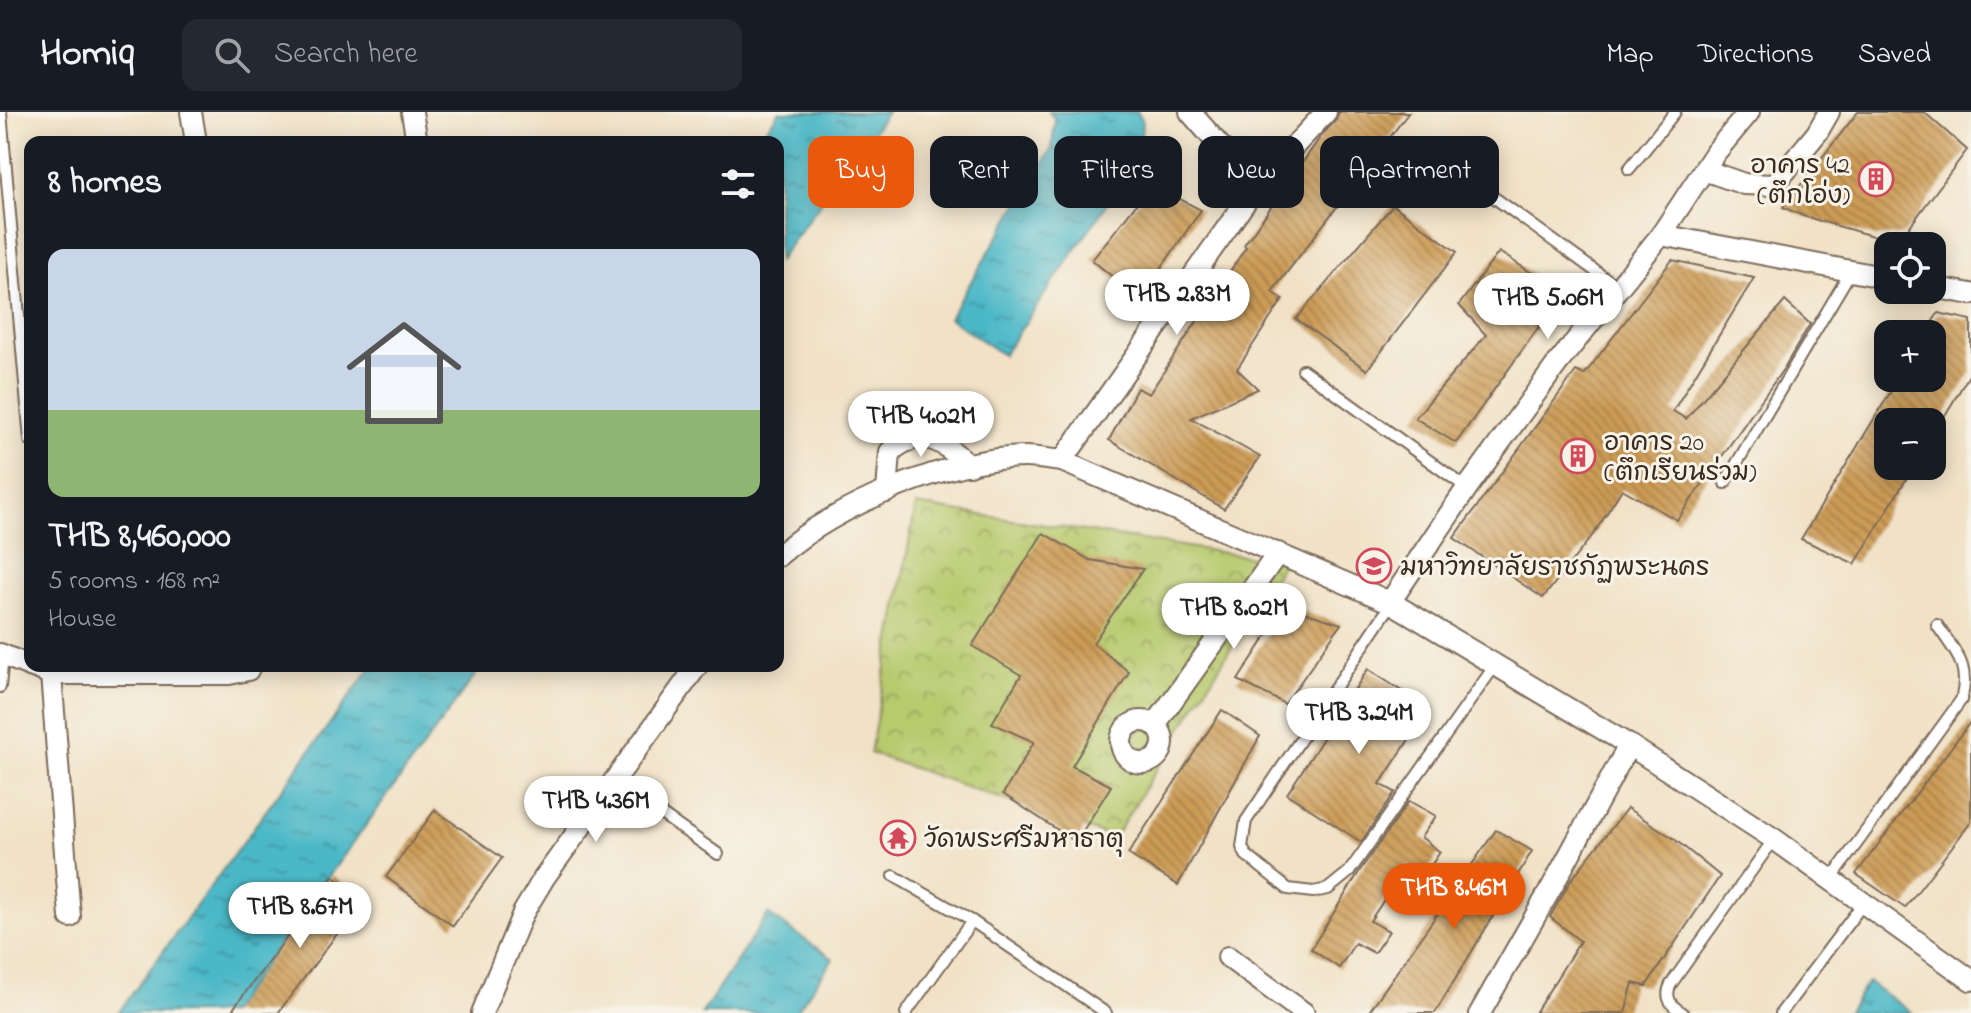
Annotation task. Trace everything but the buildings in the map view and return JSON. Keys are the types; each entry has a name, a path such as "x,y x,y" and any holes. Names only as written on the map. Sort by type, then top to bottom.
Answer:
{"street":[{"path":"191,112 195,136"},
{"path":"412,112 416,136"},
{"path":"1190,112 1211,136"},
{"path":"1304,136 1326,112"},
{"path":"1391,603 1467,488 1557,364 1620,289 1749,112"},
{"path":"1704,170 1744,184 1774,185 1817,133 1829,112"},
{"path":"1062,461 1241,208"},
{"path":"1661,235 1874,275"},
{"path":"1946,290 1971,294"},
{"path":"887,492 890,452 913,437 930,438 944,445 969,465"},
{"path":"784,550 841,512 914,480 969,465 1025,457 1062,461 1391,603 1629,745 1774,839 1971,980"},
{"path":"1155,725 1278,553"},
{"path":"2,654 24,663"},
{"path":"50,672 70,917"},
{"path":"140,672 238,672"},
{"path":"482,1013 523,913 544,878 693,672"},
{"path":"1480,1013 1629,745"},
{"path":"1228,957 1304,1013"}],"lane":[{"path":"1,112 24,372"},
{"path":"1629,169 1675,112"},
{"path":"1499,201 1620,289"},
{"path":"1725,483 1851,271"},
{"path":"1303,370 1467,488"},
{"path":"1391,603 1246,821 1242,847 1246,855 1288,889 1313,892 1328,889 1349,872 1496,664"},
{"path":"1831,879 1961,700 1966,673 1937,625"},
{"path":"0,687 2,654"},
{"path":"614,781 718,854"},
{"path":"1683,1013 1669,1002 1671,984 1774,839"},
{"path":"894,876 972,921 1099,1011"},
{"path":"1781,1013 1864,902"},
{"path":"906,1013 972,921"}],"green space":[{"path":"916,505 1284,562 1114,838 870,753"}],"water":[{"path":"779,112 887,112 869,136 808,136 808,208 817,208 784,253 784,136 761,136"},
{"path":"1049,112 1137,112 1142,119 1141,136 1054,136 1054,208 1104,208 1003,355 949,318 1016,208 1038,208 1038,171 1052,148 1055,119"},
{"path":"368,672 478,672 229,1013 118,1013"},
{"path":"768,914 833,959 795,1013 702,1013"},
{"path":"1868,982 1912,1013 1847,1013"}],"place":[{"name":"อาคาร 42 (ตึกโอ่ง)","path":"1876,179"},
{"name":"อาคาร 20 (ตึกเรียนร่วม)","path":"1578,456"},
{"name":"มหาวิทยาลัยราชภัฏพระนคร","path":"1374,566"},
{"name":"วัดพระศรีมหาธาตุ","path":"898,838"}]}
